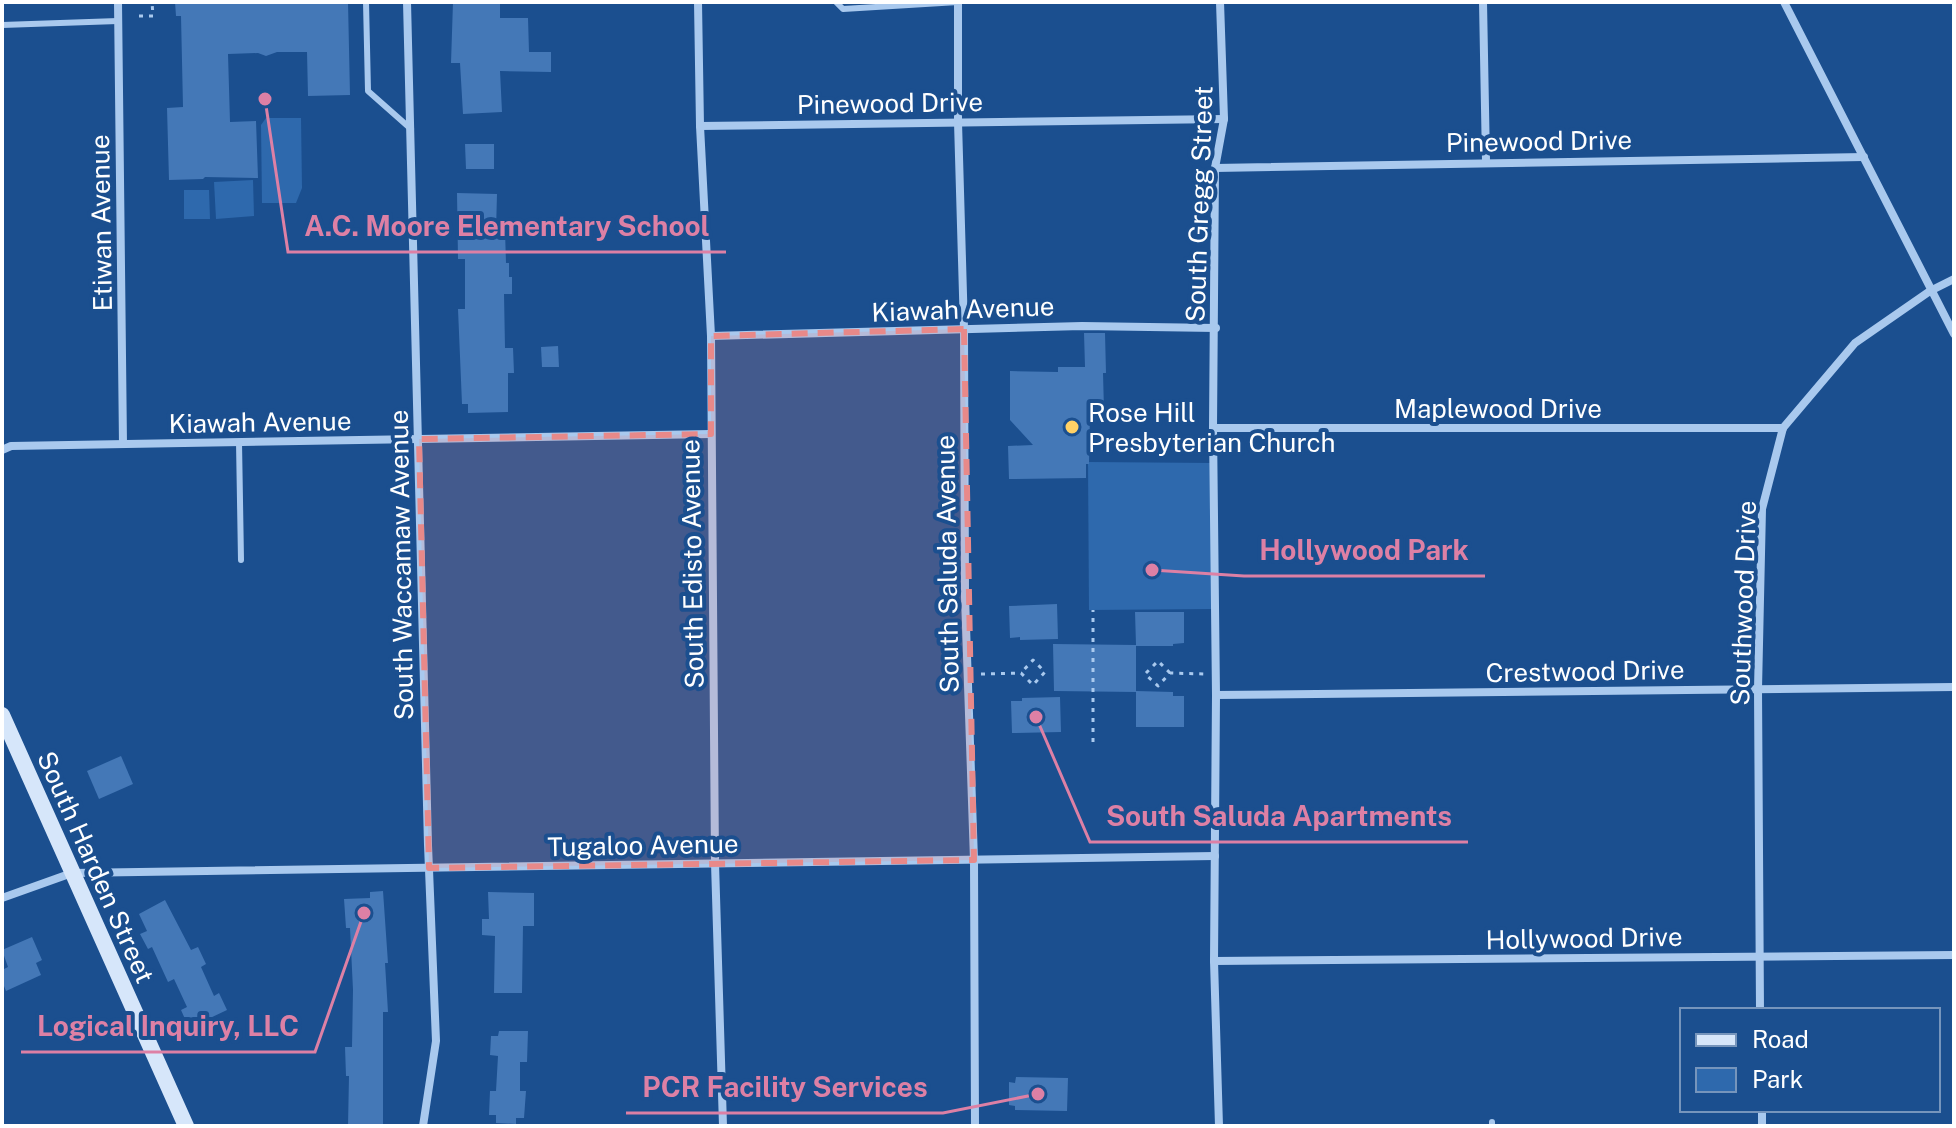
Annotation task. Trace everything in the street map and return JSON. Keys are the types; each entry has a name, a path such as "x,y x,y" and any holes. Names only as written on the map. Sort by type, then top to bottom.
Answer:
{"main road":[{"name":"South Harden Street","path":"2,715 186,1126"}],"street":[{"name":"Etiwan Avenue","path":"118,2 123,444"},
{"name":"South Waccamaw Avenue","path":"407,2 436,1041 423,1126"},
{"name":"South Edisto Avenue","path":"698,2 700,126 711,336 715,863 723,1126"},
{"name":"South Saluda Avenue","path":"958,2 965,597 974,860 975,1126"},
{"name":"South Gregg Street","path":"1219,1126 1214,961 1216,674 1213,428 1215,168 1224,119 1220,2"},
{"path":"1483,2 1486,161"},
{"path":"1784,2 1954,334"},
{"name":"Pinewood Drive","path":"700,126 1224,119"},
{"name":"Pinewood Drive","path":"1215,168 1486,161 1864,157"},
{"name":"Southwood Drive","path":"1760,1008 1758,689 1762,509 1783,428 1855,343 1930,291 1954,279"},
{"name":"Kiawah Avenue","path":"711,336 1082,326 1216,328"},
{"name":"Maplewood Drive","path":"1213,428 1783,428"},
{"name":"Kiawah Avenue","path":"2,450 11,446 711,434"},
{"name":"Crestwood Drive","path":"1216,695 1954,687"},
{"name":"Tugaloo Avenue","path":"2,898 72,873 1215,856"},
{"name":"Hollywood Drive","path":"1214,961 1954,955"}],"lane":[{"path":"366,2 368,91 411,129"},
{"path":"836,2 843,9 958,2"},
{"path":"2,25 118,21"},
{"path":"239,442 241,560"}],"path":[{"path":"139,16 153,16 152,2"},
{"path":"1093,610 1093,742"},
{"path":"981,674 1021,673 1033,660 1045,672 1033,685 1021,673"},
{"path":"1170,673 1158,686 1145,674 1158,661 1170,673 1216,674"}],"highlighted area":[{"path":"964,329 974,860 429,868 419,439 711,434 711,336"}],"green space":[{"path":"266,118 301,118 302,188 296,203 262,203 261,125"},
{"path":"253,180 254,216 216,219 214,182"},
{"path":"184,190 209,190 210,219 184,219"},
{"path":"1088,462 1214,463 1214,609 1089,610"}],"building":[{"path":"175,2 348,2 350,95 308,96 307,52 277,52 266,56 258,53 228,54 230,122 256,121 258,178 169,180 167,108 183,107 181,16 176,16"},
{"path":"453,2 500,2 500,18 528,18 529,52 551,52 551,72 500,71 502,112 463,114 460,63 451,63"},
{"path":"465,144 494,144 494,169 466,169"},
{"path":"457,193 497,194 496,231 505,231 506,263 509,263 509,277 512,277 512,294 504,294 505,348 513,348 514,373 508,373 508,412 468,413 468,404 462,404 458,309 465,309 465,259 458,259"},
{"name":"Rose Hill Presbyterian Church","path":"1084,333 1105,333 1106,373 1103,373 1104,410 1090,410 1086,478 1009,479 1008,446 1033,445 1010,420 1010,371 1058,372 1058,367 1085,367"},
{"path":"558,346 559,367 542,367 541,347"},
{"path":"1057,604 1058,639 1010,638 1009,606"},
{"path":"1135,612 1184,612 1184,643 1136,646 1136,691 1173,692 1173,696 1184,696 1184,727 1136,727 1136,692 1054,691 1053,644 1136,645"},
{"path":"1060,697 1061,732 1012,733 1011,701"},
{"path":"121,756 133,784 99,799 87,771"},
{"path":"383,891 388,1012 383,1012 383,1126 348,1126 349,1076 346,1076 345,1047 352,1047 353,990 350,928 346,928 344,899 370,898 370,892"},
{"path":"488,892 534,893 534,926 523,926 522,993 494,993 495,936 482,935 482,919 489,919"},
{"path":"165,900 191,950 198,947 206,964 201,967 214,996 219,993 227,1010 189,1028 181,1010 187,1007 174,979 168,982 152,947 148,949 140,934 147,931 139,914"},
{"path":"32,937 42,960 36,963 41,975 6,991 2,970 8,967 2,950"},
{"path":"499,1031 528,1031 527,1062 520,1062 520,1091 526,1091 524,1118 516,1118 516,1124 496,1123 496,1115 489,1115 490,1091 496,1091 498,1056 490,1055 491,1036 498,1036"},
{"path":"1016,1077 1068,1078 1067,1111 1015,1110 1015,1106 1009,1105 1009,1082 1015,1083"}],"place":[{"name":"A.C. Moore Elementary School","path":"265,99"},
{"name":"Rose Hill Presbyterian Church","path":"1072,427"},
{"name":"Hollywood Park","path":"1152,570"},
{"name":"South Saluda Apartments","path":"1036,717"},
{"name":"Logical Inquiry, LLC","path":"364,913"},
{"name":"PCR Facility Services","path":"1038,1094"}]}
